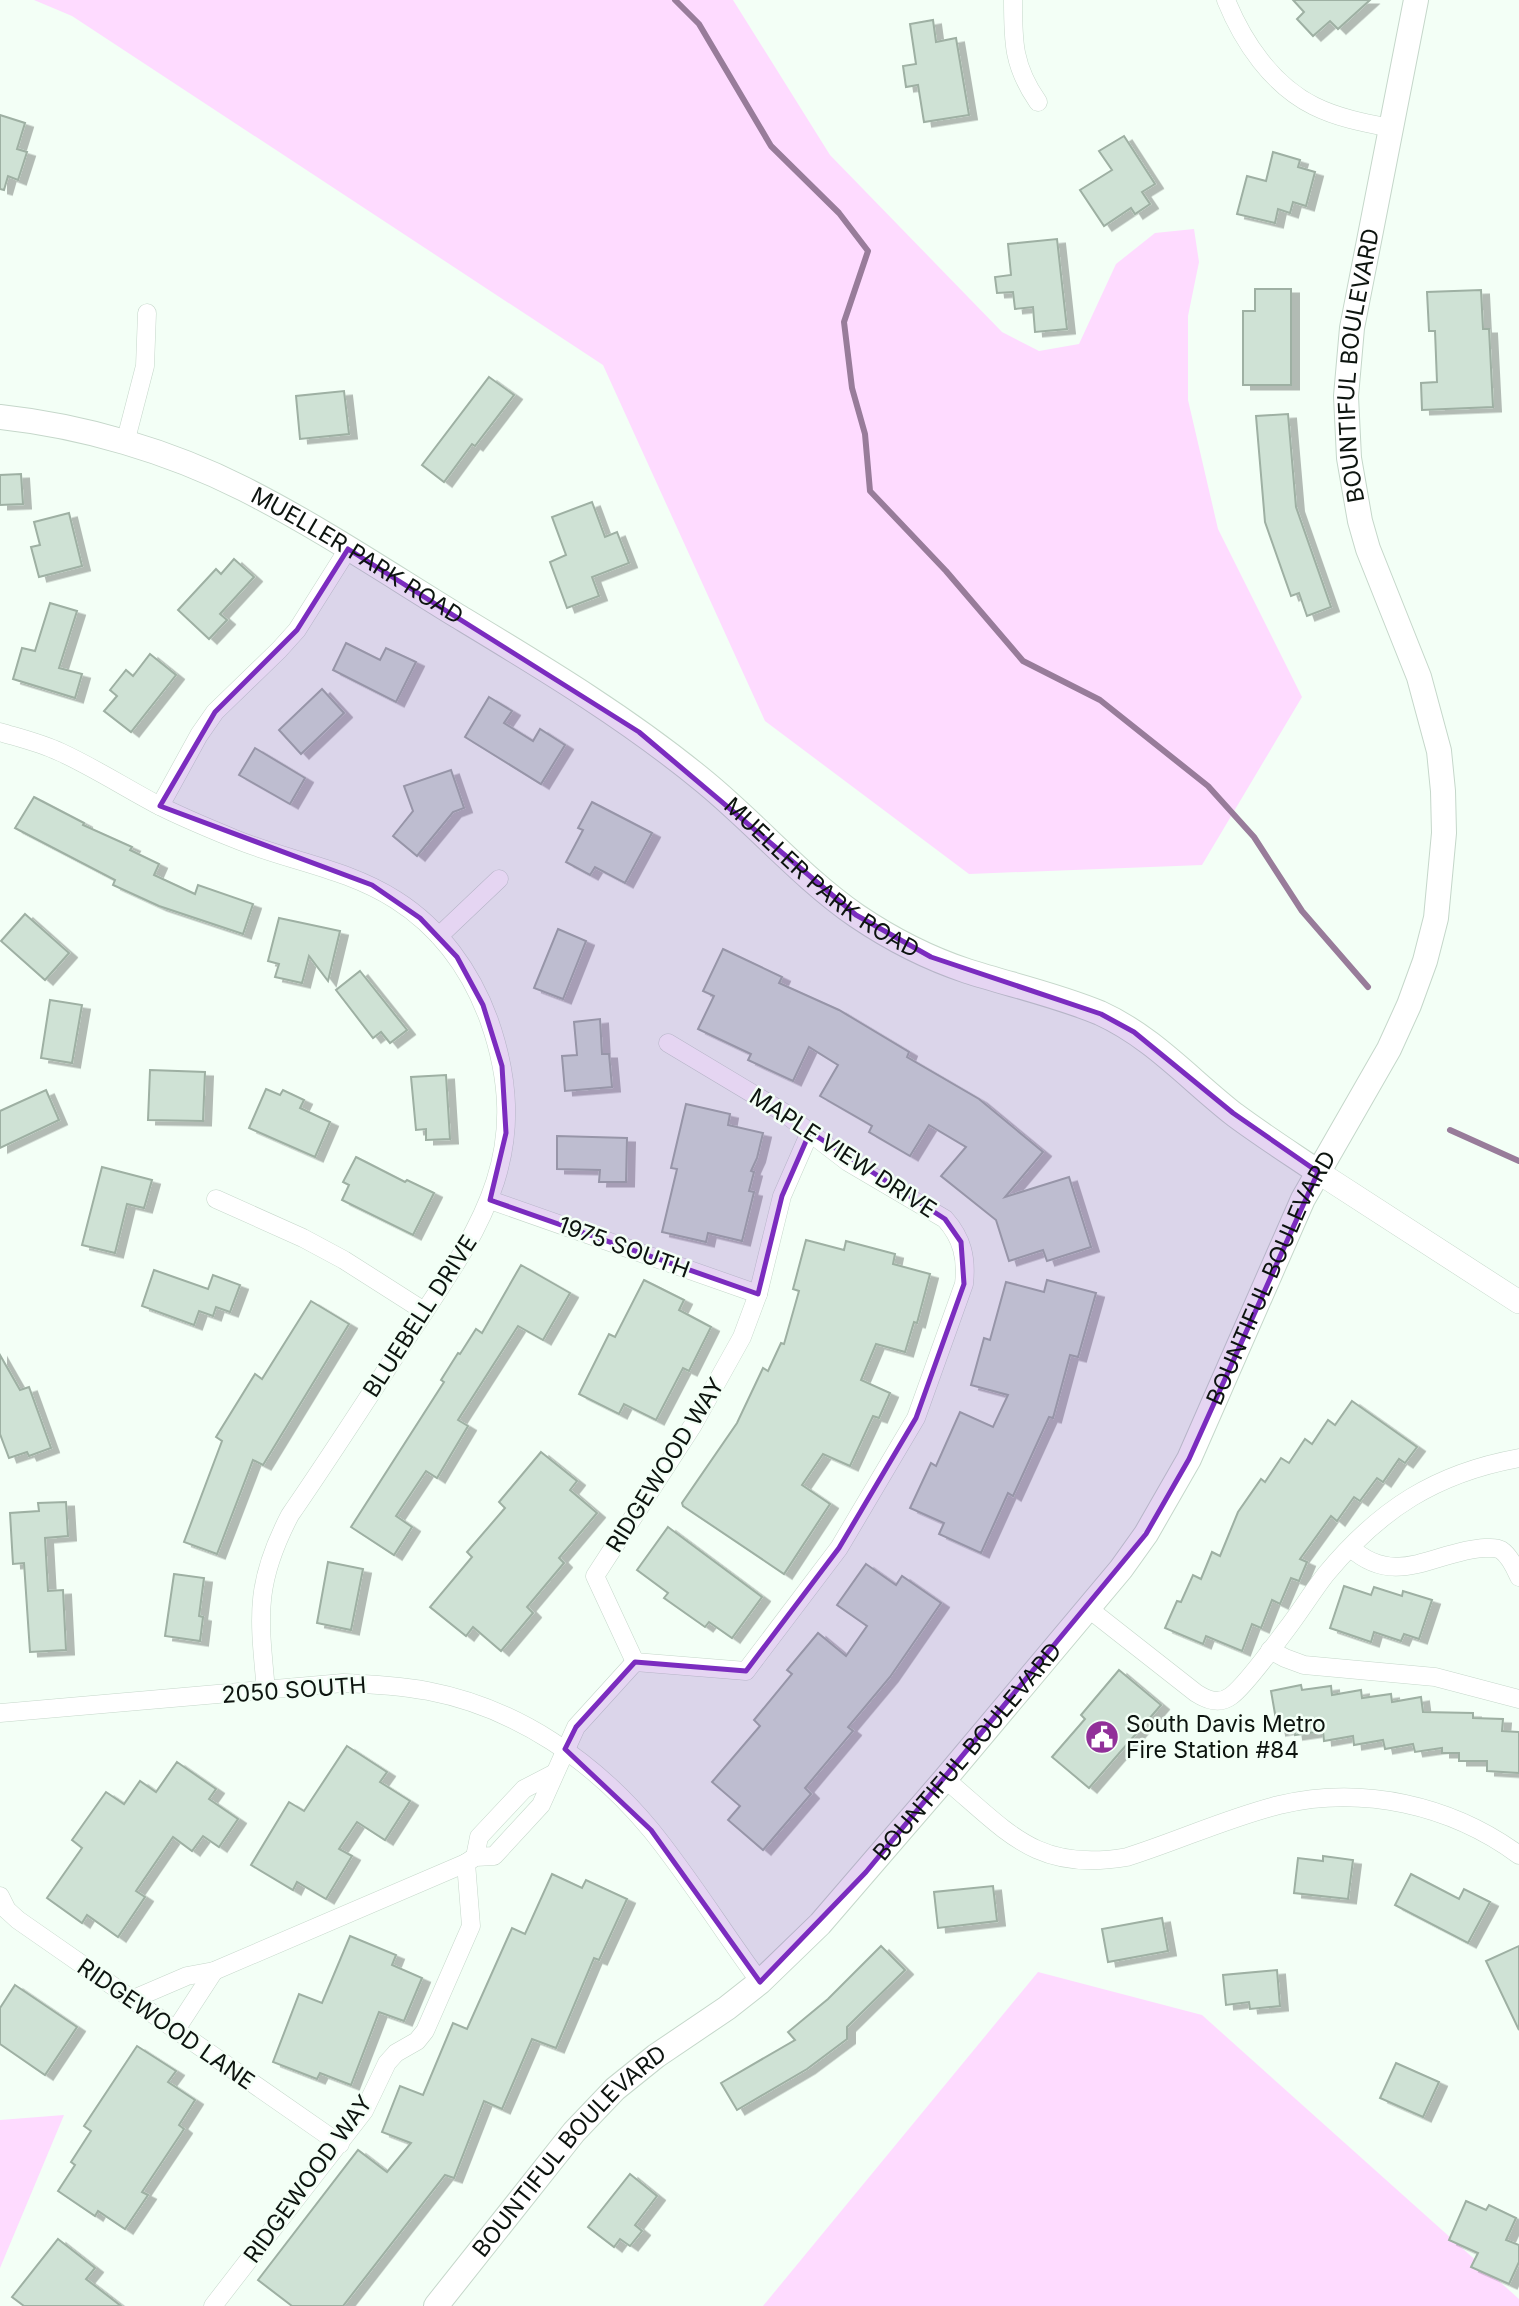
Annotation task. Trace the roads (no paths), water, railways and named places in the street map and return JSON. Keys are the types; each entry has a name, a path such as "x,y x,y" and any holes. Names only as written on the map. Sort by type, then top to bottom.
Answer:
{"main road":[{"name":"BOUNTIFUL BOULEVARD","path":"436,2306 574,2132 608,2096 635,2071 760,1982 820,1924 1089,1609 1146,1534 1189,1459 1303,1199 1389,1049 1409,1005 1425,961 1436,918 1444,833 1439,751 1407,643 1368,548 1354,491 1348,447 1346,396 1352,328 1416,0"},
{"name":"MUELLER PARK ROAD","path":"0,417 57,426 125,443 177,460 244,489 348,549 555,676 639,732 713,789 821,888 883,933 931,957 1101,1014 1134,1032 1165,1054 1233,1113 1318,1172"}],"street":[{"path":"1013,0 1013,39 1017,62 1025,84 1038,102"},
{"path":"1226,0 1237,27 1253,51 1293,93 1335,115 1391,128"},
{"path":"125,443 145,366 147,313"},
{"path":"160,806 198,735 215,712 297,630 348,549"},
{"name":"BLUEBELL DRIVE","path":"0,733 60,751 160,806 240,841 345,874 397,900 439,936 457,957 484,1005 502,1066 506,1133 490,1200 477,1228 290,1516 269,1561 262,1586 260,1612 266,1690"},
{"path":"439,936 499,879"},
{"name":"MAPLE VIEW DRIVE","path":"635,1662 746,1671 839,1548 916,1418 964,1284 965,1255 961,1241 945,1219 848,1161 783,1112 668,1044"},
{"name":"RIDGEWOOD WAY","path":"635,1662 595,1576 721,1378 742,1337 758,1294 782,1196 810,1132"},
{"name":"MUELLER PARK ROAD","path":"1318,1172 1519,1301"},
{"path":"216,1199 344,1260 424,1311"},
{"name":"1975 SOUTH","path":"490,1200 758,1294"},
{"path":"1089,1609 1196,1693 1208,1700 1220,1701 1230,1697 1270,1650 1324,1576 1386,1515 1424,1488 1473,1468 1519,1458"},
{"path":"1351,1548 1368,1562 1392,1566 1417,1565 1467,1551 1496,1548 1508,1556 1519,1577"},
{"path":"1270,1650 1304,1665 1435,1677 1519,1699"},
{"path":"131,2000 187,1976 214,1970 470,1860 494,1856 541,1805 576,1727 635,1662"},
{"name":"2050 SOUTH","path":"0,1713 343,1683 429,1691 469,1702 507,1716 565,1749 610,1786 651,1830 760,1982"},
{"path":"945,1779 1018,1840 1037,1852 1058,1858 1104,1861 1126,1857 1267,1809 1334,1797 1394,1801 1440,1813 1486,1833 1519,1855"},
{"name":"RIDGEWOOD WAY","path":"213,2306 364,2111 387,2063 425,2031 471,1926 470,1860"},
{"name":"RIDGEWOOD LANE","path":"0,1894 7,1910 18,1920 340,2144"},
{"path":"175,2031 214,1970"}],"waterway":[{"path":"675,0 699,24 771,146 839,213 868,251 844,322 852,388 865,434 870,491 946,571 1023,661 1100,700 1208,786 1254,837 1302,911 1368,987"},
{"path":"1450,1130 1519,1161"}],"place":[{"name":"South Davis Metro Fire Station #84","path":"1102,1737"}]}
